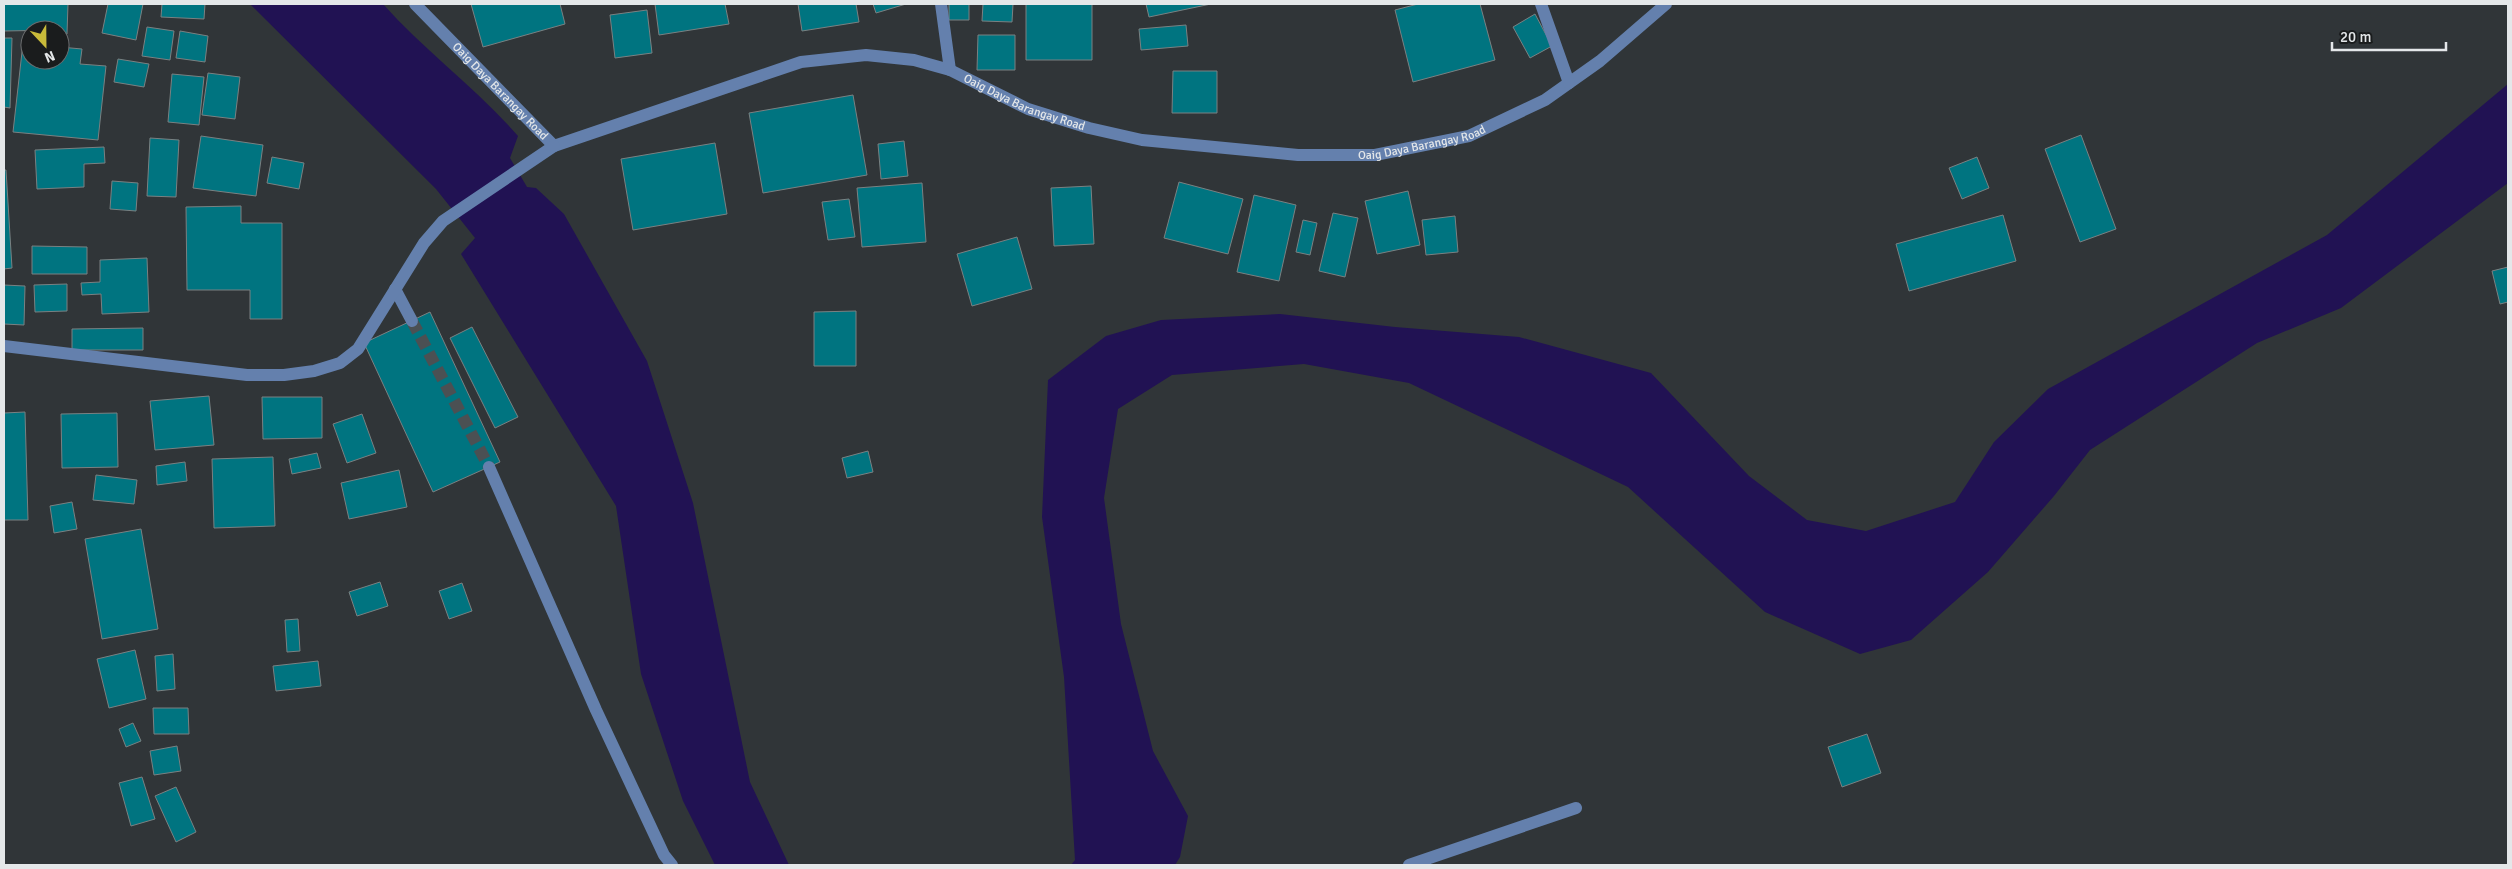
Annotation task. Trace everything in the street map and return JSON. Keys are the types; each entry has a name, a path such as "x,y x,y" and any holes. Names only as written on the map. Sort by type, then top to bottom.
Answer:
{"street":[{"name":"Oaig Daya Barangay Road","path":"415,4 554,146 801,62 866,55 914,60 950,70 1028,109 1089,128 1142,140 1298,155 1375,155 1469,136 1545,100 1600,61 1666,4"},
{"path":"941,4 950,70"},
{"path":"1540,4 1569,83"},
{"path":"4,346 247,375 284,375 314,371 340,363 358,348 424,243 443,221 554,146"},
{"path":"395,289 412,320"},
{"path":"489,467 596,710 664,855 672,865"},
{"path":"1409,865 1576,808"}],"shaded area":[{"path":"250,4 383,4 416,38 502,118 518,136 510,158 527,187 536,188 564,214 647,361 693,503 750,782 789,865 715,865 683,801 641,674 616,506 461,254 475,238 436,189"},
{"path":"2508,84 2508,183 2341,308 2257,343 2090,450 2054,496 1988,572 1911,640 1860,654 1765,612 1628,487 1409,383 1304,364 1172,375 1118,409 1104,498 1121,624 1153,751 1188,816 1180,857 1175,865 1071,865 1075,860 1064,677 1042,517 1048,380 1106,336 1161,320 1280,314 1395,327 1519,337 1651,373 1749,476 1807,520 1866,531 1955,502 1994,442 2048,389 2327,235"}],"building":[{"path":"4,4 68,4 67,20 20,20 20,31 4,31"},
{"path":"108,4 143,4 136,40 102,33"},
{"path":"162,4 205,4 204,19 161,17"},
{"path":"471,4 560,4 565,24 483,47"},
{"path":"655,4 725,4 729,24 659,35"},
{"path":"798,4 856,4 859,22 802,31"},
{"path":"873,4 906,4 876,13"},
{"path":"949,4 969,4 969,20 949,20"},
{"path":"983,4 1013,4 1012,22 982,21"},
{"path":"1026,4 1092,4 1092,60 1026,60"},
{"path":"1146,4 1211,4 1149,17"},
{"path":"1418,4 1480,4 1495,60 1413,82 1395,10"},
{"path":"647,10 652,53 615,58 610,15"},
{"path":"1535,14 1552,46 1530,58 1513,27"},
{"path":"1186,25 1188,46 1141,50 1139,29"},
{"path":"147,27 174,31 170,60 142,56"},
{"path":"180,31 208,36 205,62 176,58"},
{"path":"978,35 1015,35 1015,70 977,70"},
{"path":"4,38 12,38 10,108 4,107"},
{"path":"70,48 82,49 80,64 106,66 98,140 13,132 20,70 70,70"},
{"path":"118,59 149,64 144,87 114,82"},
{"path":"1173,71 1217,71 1217,113 1172,113"},
{"path":"208,73 240,77 235,119 202,115"},
{"path":"172,74 204,77 199,125 168,122"},
{"path":"853,95 867,175 763,193 749,113"},
{"path":"2081,135 2116,229 2080,242 2045,149"},
{"path":"201,136 263,145 256,196 193,188"},
{"path":"150,138 179,140 176,197 147,196"},
{"path":"904,141 908,176 881,179 878,144"},
{"path":"715,143 727,214 633,230 621,159"},
{"path":"104,147 105,163 84,164 84,187 37,189 35,150"},
{"path":"272,157 304,163 299,189 267,183"},
{"path":"1977,157 1989,188 1962,199 1949,168"},
{"path":"4,170 6,170 12,268 4,269"},
{"path":"112,181 138,183 136,211 110,209"},
{"path":"1179,182 1243,199 1228,254 1164,238"},
{"path":"922,183 926,242 862,247 857,188"},
{"path":"1091,186 1094,244 1054,246 1051,188"},
{"path":"1408,191 1420,245 1377,254 1365,201"},
{"path":"1254,195 1296,205 1279,281 1237,272"},
{"path":"849,199 855,237 828,240 822,202"},
{"path":"241,206 241,223 282,223 282,319 250,319 250,290 187,290 186,207"},
{"path":"1333,213 1358,218 1345,277 1319,271"},
{"path":"2003,215 2016,261 1909,291 1896,244"},
{"path":"1455,216 1458,252 1426,255 1422,220"},
{"path":"1303,220 1317,223 1310,255 1296,252"},
{"path":"1017,237 1032,289 972,306 957,254"},
{"path":"32,246 87,247 87,274 32,274"},
{"path":"147,258 149,312 102,314 101,294 82,295 81,283 100,282 100,260"},
{"path":"2508,267 2508,302 2500,304 2492,271"},
{"path":"67,284 67,311 35,312 34,285"},
{"path":"4,285 25,286 24,325 4,324"},
{"path":"856,311 856,366 814,366 814,312"},
{"path":"430,312 500,462 433,492 364,343"},
{"path":"472,327 518,417 495,428 450,338"},
{"path":"143,328 143,350 72,350 72,329"},
{"path":"209,396 214,445 155,450 150,401"},
{"path":"262,397 322,397 322,438 263,439"},
{"path":"25,412 28,520 4,520 4,413"},
{"path":"117,413 118,467 62,468 61,414"},
{"path":"362,414 376,453 347,463 333,424"},
{"path":"868,451 873,472 847,478 842,458"},
{"path":"317,453 321,468 292,474 289,459"},
{"path":"273,457 275,526 214,528 212,459"},
{"path":"185,462 187,481 157,485 156,466"},
{"path":"399,470 407,507 349,519 341,483"},
{"path":"96,475 137,480 134,504 93,500"},
{"path":"72,502 77,529 54,533 50,506"},
{"path":"141,529 158,629 102,639 85,539"},
{"path":"380,582 388,606 357,616 349,592"},
{"path":"462,583 472,611 449,619 439,591"},
{"path":"298,619 300,651 287,652 285,620"},
{"path":"135,650 146,699 109,708 97,659"},
{"path":"173,654 175,689 157,691 155,656"},
{"path":"318,661 321,686 276,691 273,666"},
{"path":"153,708 188,708 189,734 154,734"},
{"path":"133,723 141,741 126,747 119,729"},
{"path":"1867,734 1881,773 1842,787 1828,747"},
{"path":"177,746 181,771 154,775 150,751"},
{"path":"142,777 155,819 131,826 119,783"},
{"path":"176,787 196,832 176,842 155,796"}],"tunnel":[{"path":"412,321 489,467"}]}
